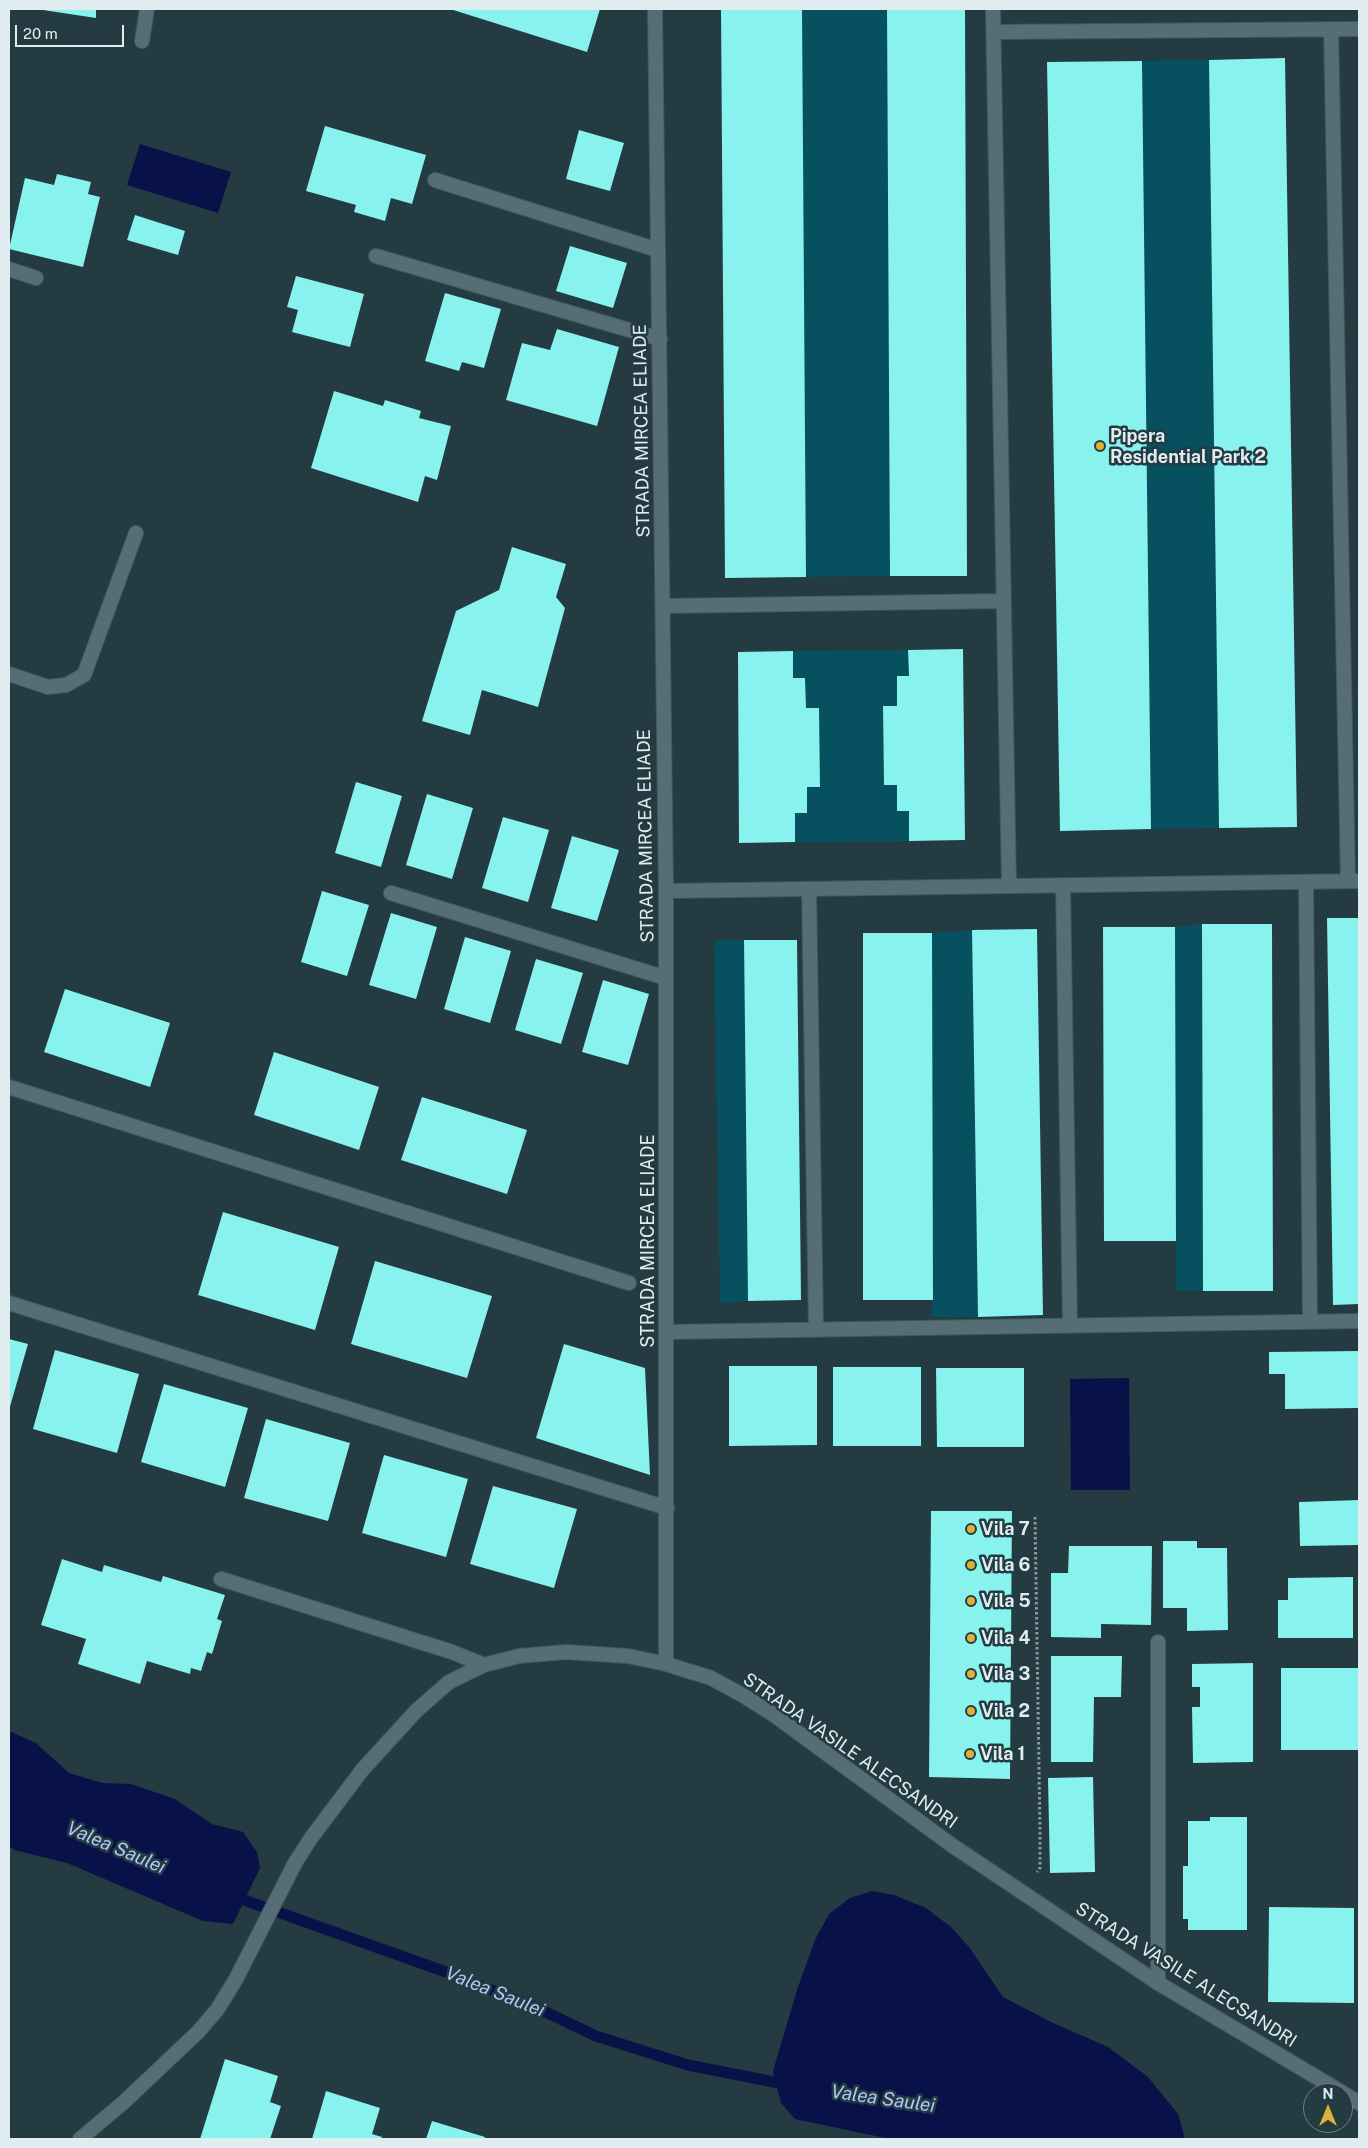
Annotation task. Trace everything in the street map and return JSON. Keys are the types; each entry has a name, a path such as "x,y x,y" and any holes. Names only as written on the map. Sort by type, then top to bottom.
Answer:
{"street":[{"path":"142,41 147,9"},
{"name":"STRADA MIRCEA ELIADE","path":"655,9 666,891 666,1664"},
{"path":"993,9 1002,601 1009,886"},
{"path":"666,891 1354,881 1331,29"},
{"path":"993,32 1359,29"},
{"path":"434,180 658,250"},
{"path":"376,256 660,339"},
{"path":"9,269 36,278"},
{"path":"9,674 48,687 66,685 84,675 136,534"},
{"path":"663,606 1002,601"},
{"path":"1306,882 1310,1322"},
{"path":"1062,885 1070,1326"},
{"path":"809,889 816,1330"},
{"path":"391,892 666,978"},
{"path":"9,1087 629,1283"},
{"path":"9,1303 667,1508"},
{"path":"666,1332 1359,1321"},
{"path":"221,1579 452,1652 484,1665"},
{"path":"1158,1642 1158,1983"},
{"name":"STRADA VASILE ALECSANDRI","path":"80,2139 124,2102 198,2032 217,2010 236,1979 311,1838 363,1769 422,1705 449,1682 484,1665 519,1656 566,1652 628,1656 666,1664 711,1678 744,1696 953,1846 1158,1983 1326,2083"}],"path":[{"path":"1023,1893 1040,1868 1035,1517"}],"shaded area":[{"path":"802,9 887,9 890,576 806,577"},
{"path":"1209,60 1219,828 1151,829 1142,61"},
{"path":"908,650 909,676 897,706 883,707 884,785 897,785 897,811 909,811 909,841 795,842 795,813 807,813 807,787 820,786 819,708 806,708 793,678 793,651"},
{"path":"1202,924 1203,1291 1176,1291 1175,927"},
{"path":"972,930 978,1317 931,1317 933,1300 932,933"},
{"path":"744,940 748,1301 720,1303 714,941"}],"water":[{"path":"140,144 231,172 218,213 127,185"},
{"path":"1129,1378 1130,1490 1071,1490 1070,1379"},
{"path":"9,1731 36,1743 69,1773 102,1783 131,1784 175,1799 212,1824 243,1832 257,1852 260,1868 233,1924 203,1921 67,1863 14,1850 9,1846"},
{"path":"872,1891 894,1895 926,1908 951,1927 969,1947 1003,1997 1051,2022 1108,2047 1148,2077 1178,2114 1184,2135 1183,2139 890,2139 795,2119 781,2103 773,2071 797,1990 815,1940 829,1914 850,1898"}],"building":[{"path":"96,9 96,18 43,10"},
{"path":"450,9 600,9 587,52"},
{"path":"721,9 802,9 806,577 725,578"},
{"path":"887,9 965,9 967,576 890,576"},
{"name":"Pipera Residential Park 2","path":"1285,58 1297,827 1219,828 1209,60"},
{"name":"Pipera Residential Park 2","path":"1142,61 1151,829 1060,831 1047,62"},
{"path":"325,126 426,155 412,204 391,198 385,221 354,212 356,205 306,191"},
{"path":"579,130 624,143 610,191 566,179"},
{"path":"57,174 91,182 88,194 100,197 83,267 9,249 25,178 54,185"},
{"path":"135,215 185,231 178,255 127,240"},
{"path":"570,246 627,263 613,308 556,291"},
{"path":"296,276 364,294 350,347 292,332 298,310 287,307"},
{"path":"445,293 501,309 484,368 462,362 459,371 425,361"},
{"path":"557,329 619,347 597,426 506,400 522,343 550,350"},
{"path":"334,391 383,406 385,400 421,411 419,418 451,426 437,480 425,476 418,502 311,468"},
{"path":"512,547 566,564 556,597 565,608 538,707 482,690 470,735 422,721 456,611 499,590"},
{"path":"963,649 965,840 909,841 909,811 897,811 897,785 884,785 883,706 897,706 897,676 909,676 908,650"},
{"path":"793,651 793,678 805,678 806,708 819,708 820,787 807,787 807,813 795,813 795,842 739,843 738,652"},
{"path":"356,782 402,796 381,867 335,853"},
{"path":"427,794 473,808 452,879 406,865"},
{"path":"503,817 549,830 528,902 482,888"},
{"path":"572,836 619,850 597,921 551,908"},
{"path":"322,891 369,905 347,976 301,962"},
{"path":"391,913 437,927 416,999 369,985"},
{"path":"1327,918 1359,918 1359,1304 1333,1305"},
{"path":"1202,924 1272,924 1273,1291 1203,1291"},
{"path":"1103,927 1175,927 1176,1241 1104,1241"},
{"path":"1037,929 1043,1315 978,1317 972,930"},
{"path":"863,933 932,933 933,1300 863,1300"},
{"path":"465,937 511,951 490,1023 444,1009"},
{"path":"744,940 797,940 801,1300 748,1301"},
{"path":"536,959 583,973 561,1044 515,1030"},
{"path":"603,980 649,994 628,1065 582,1052"},
{"path":"65,989 170,1023 150,1087 44,1052"},
{"path":"274,1052 379,1087 359,1150 254,1115"},
{"path":"422,1097 527,1130 507,1194 401,1160"},
{"path":"223,1212 339,1247 315,1330 198,1295"},
{"path":"375,1261 492,1296 467,1378 351,1344"},
{"path":"9,1339 28,1344 9,1410"},
{"path":"564,1344 645,1368 650,1475 536,1438"},
{"path":"55,1350 139,1374 117,1453 33,1429"},
{"path":"1359,1351 1358,1408 1285,1409 1285,1374 1269,1374 1269,1352"},
{"path":"729,1366 817,1366 817,1445 729,1446"},
{"path":"833,1367 921,1367 921,1446 833,1446"},
{"path":"936,1368 1024,1368 1024,1447 937,1447"},
{"path":"164,1384 248,1408 225,1487 141,1462"},
{"path":"266,1419 350,1443 328,1521 244,1498"},
{"path":"384,1455 468,1479 446,1557 362,1533"},
{"path":"493,1486 577,1509 554,1588 470,1564"},
{"path":"1359,1500 1359,1545 1300,1546 1299,1502"},
{"path":"931,1511 1012,1511 1010,1779 929,1777"},
{"path":"1163,1541 1197,1541 1197,1548 1227,1548 1228,1630 1187,1631 1187,1608 1163,1608"},
{"path":"1069,1546 1152,1546 1151,1625 1101,1624 1101,1638 1051,1637 1051,1573 1068,1573"},
{"path":"62,1559 102,1572 104,1565 161,1582 163,1576 225,1595 217,1619 222,1621 212,1654 207,1652 201,1671 191,1668 190,1674 147,1661 140,1684 78,1664 86,1639 41,1625"},
{"path":"1353,1577 1353,1638 1278,1638 1278,1600 1288,1600 1288,1578"},
{"path":"1051,1656 1122,1656 1121,1697 1094,1697 1093,1762 1051,1762"},
{"path":"1253,1663 1253,1762 1193,1763 1192,1707 1200,1707 1200,1687 1192,1687 1192,1664"},
{"path":"1281,1668 1359,1668 1359,1750 1281,1750"},
{"path":"1093,1777 1095,1872 1050,1873 1048,1778"},
{"path":"1210,1817 1247,1817 1247,1930 1188,1930 1188,1919 1183,1919 1183,1866 1188,1866 1188,1821 1210,1821"},
{"path":"1269,1907 1354,1908 1354,2003 1268,2002"},
{"path":"225,2059 278,2076 270,2102 281,2106 270,2139 200,2139"},
{"path":"326,2091 380,2108 372,2134 382,2137 381,2139 312,2139"},
{"path":"432,2121 485,2137 484,2139 426,2139"}],"waterway":[{"name":"Valea Saulei","path":"230,1895 446,1972 535,2007 596,2036 688,2065 789,2085"}],"place":[{"name":"Pipera Residential Park 2","path":"1100,446"},
{"name":"Vila 7","path":"971,1529"},
{"name":"Vila 6","path":"971,1565"},
{"name":"Vila 5","path":"971,1601"},
{"name":"Vila 4","path":"971,1638"},
{"name":"Vila 3","path":"971,1674"},
{"name":"Vila 2","path":"971,1711"},
{"name":"Vila 1","path":"970,1754"}]}
